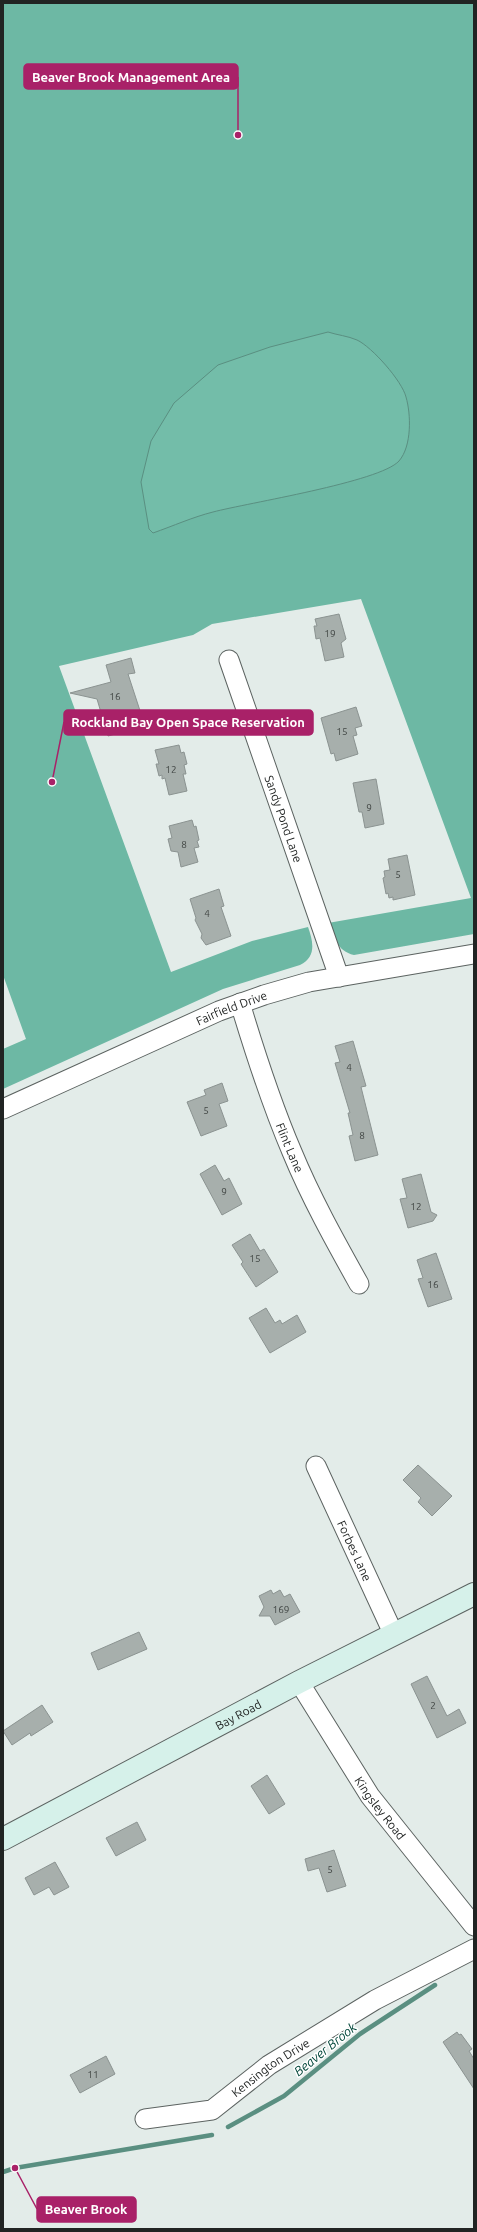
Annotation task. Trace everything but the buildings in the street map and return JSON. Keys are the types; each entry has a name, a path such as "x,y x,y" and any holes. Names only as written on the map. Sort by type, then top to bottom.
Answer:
{"main road":[{"name":"Bay Road","path":"3,1839 299,1682 474,1594"}],"street":[{"name":"Sandy Pond Lane","path":"229,660 339,977"},
{"name":"Fairfield Drive","path":"3,1109 240,1003 309,982 474,954"},
{"name":"Flint Lane","path":"240,1003 262,1077 292,1152 317,1207 359,1284"},
{"name":"Forbes Lane","path":"316,1466 394,1635"},
{"name":"Kingsley Road","path":"299,1682 370,1796 474,1926"},
{"name":"Kensington Drive","path":"145,2119 212,2110 269,2065 316,2036 395,1989 444,1966 474,1949"}],"shaded area":[{"path":"3,3 474,3 474,934 354,955 348,953 340,947 334,938 328,923 471,898 361,599 212,624 193,635 59,666 171,972 252,941 308,927 312,948 309,958 300,965 223,989 3,1089 3,1049 26,1039 3,975"},
{"path":"328,332 357,340 363,344 386,365 399,382 408,404 409,430 406,447 399,461 387,469 367,477 312,491 213,512 153,533 149,529 141,482 151,441 174,403 218,365 270,347"}],"waterway":[{"name":"Beaver Brook","path":"228,2127 284,2096 360,2034 435,1985"},
{"name":"Beaver Brook","path":"3,2172 15,2168 212,2135"}],"place":[{"name":"Beaver Brook Management Area","path":"238,135"},
{"name":"Rockland Bay Open Space Reservation","path":"52,782"},
{"name":"Beaver Brook","path":"15,2168"}]}
